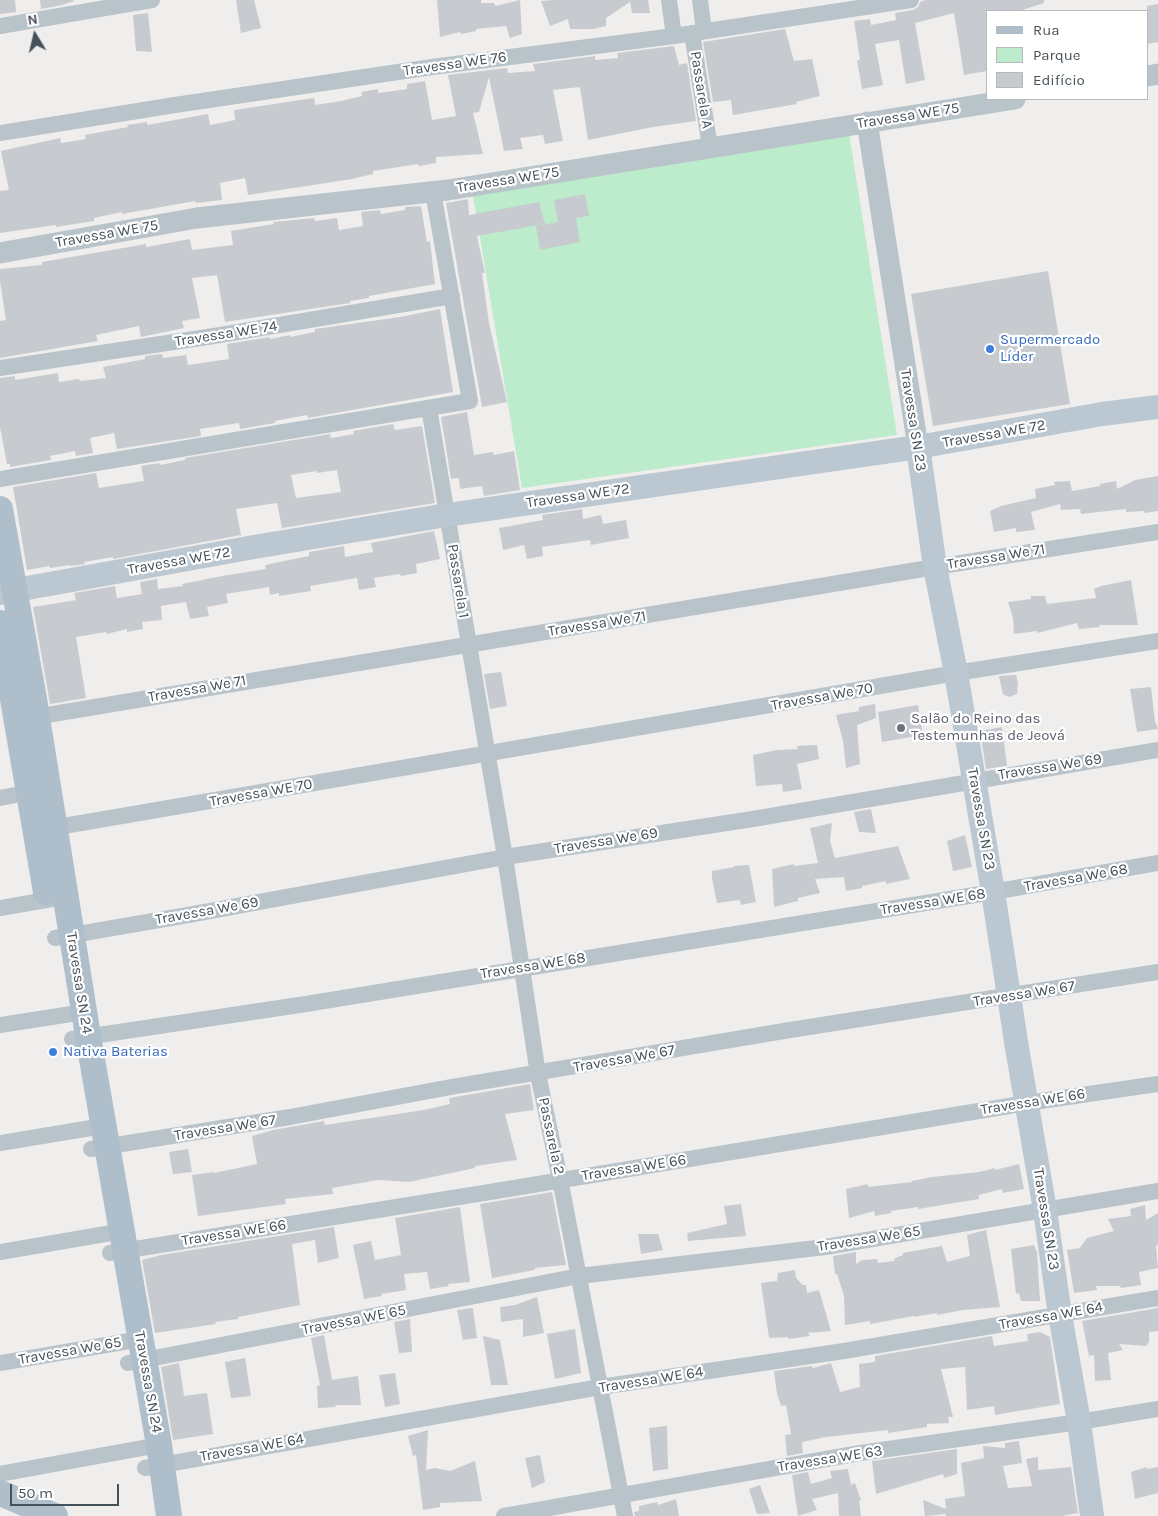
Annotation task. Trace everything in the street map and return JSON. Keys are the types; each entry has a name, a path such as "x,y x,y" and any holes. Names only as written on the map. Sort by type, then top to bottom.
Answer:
{"main road":[{"name":"Travessa WE 72","path":"7,592 254,547 447,515 918,447 1102,414 1158,407"},
{"name":"Travessa SN 23","path":"918,447 935,567 956,673 1045,1210 1092,1516"},
{"name":"Travessa SN 24","path":"0,509 7,592 36,716 39,791 63,937 152,1456 169,1516"},
{"name":"Travessa SN 24","path":"0,623 4,675 39,791"},
{"name":"Travessa SN 24","path":"152,1456 152,1516"},
{"path":"0,1493 55,1516"}],"street":[{"path":"0,26 152,0"},
{"name":"Passarela A","path":"669,0 674,36"},
{"name":"Passarela A","path":"700,0 698,32 710,148"},
{"name":"Travessa WE 76","path":"0,134 175,105 432,67 674,36 911,0"},
{"name":"Travessa WE 75","path":"0,253 197,218 433,192 1008,100"},
{"name":"Travessa SN 23","path":"867,122 918,447"},
{"path":"0,479 470,401 433,192"},
{"name":"Travessa WE 74","path":"0,368 214,336 452,296"},
{"name":"Passarela 1","path":"429,408 487,755"},
{"name":"Travessa We 71","path":"36,716 935,567 1158,532"},
{"name":"Travessa We 70","path":"487,755 956,673 1158,641"},
{"name":"Travessa We 69","path":"63,937 188,916 505,856 752,818 1158,750"},
{"name":"Travessa WE 70","path":"45,829 487,755"},
{"name":"Passarela 2","path":"487,755 505,856 538,1074 579,1276 624,1516"},
{"path":"0,798 39,791"},
{"name":"Travessa We 68","path":"993,892 1158,863"},
{"name":"Travessa WE 68","path":"0,1025 78,1025 306,1004 993,892"},
{"path":"0,908 57,898"},
{"name":"Travessa We 67","path":"0,1143 97,1137 290,1117 442,1089 784,1031 1158,972"},
{"name":"Travessa WE 66","path":"116,1242 560,1180 1027,1103 1158,1084"},
{"name":"Travessa We 65","path":"579,1276 826,1247 1158,1192"},
{"path":"0,1252 116,1242"},
{"name":"Travessa WE 65","path":"135,1351 579,1276"},
{"name":"Travessa WE 64","path":"0,1474 152,1456 844,1351 1158,1298"},
{"name":"Travessa We 65","path":"0,1363 135,1351"},
{"name":"Travessa WE 63","path":"504,1516 860,1453 1158,1409"}],"green space":[{"path":"849,133 897,435 522,488 473,196"}],"building":[{"path":"0,0 15,0 16,12 0,14"},
{"path":"40,0 73,0 74,1 41,9"},
{"path":"236,0 254,0 261,28 241,33"},
{"path":"437,0 481,0 481,3 494,3 495,6 520,0 522,34 510,38 506,26 476,29 476,31 461,34 460,32 440,37"},
{"path":"648,0 650,13 632,13 630,2 606,18 606,26 593,29 570,29 568,19 550,26 541,1"},
{"path":"1044,0 1044,3 1022,10 986,10 986,71 964,75 954,13 915,23 925,80 906,84 899,40 875,44 883,85 862,89 857,60 860,60 854,21 870,19 871,25 896,20 895,13 913,10 918,7 921,1"},
{"path":"1158,4 1158,42 1148,44 1148,10 1147,6"},
{"path":"148,13 152,52 136,51 133,15"},
{"path":"785,29 794,61 812,59 820,96 796,102 797,104 733,115 731,100 713,102 703,42"},
{"path":"674,46 679,65 687,63 696,121 653,127 588,140 580,87 553,90 563,141 545,144 543,135 520,138 523,149 504,151 489,77 479,112 473,113 483,154 436,157 436,163 373,171 373,174 352,179 248,195 245,178 220,183 222,200 196,203 195,201 122,214 122,212 94,218 94,221 0,233 0,191 9,190 1,151 60,138 61,143 86,139 85,135 128,127 127,125 147,122 147,125 208,114 210,125 235,120 234,110 314,98 315,105 362,96 361,92 378,89 378,93 407,89 407,84 425,81 432,120 456,116 448,75 507,68 508,73 535,71 533,64 595,56 595,60 618,58 617,53"},
{"path":"585,194 589,216 576,218 580,242 540,250 536,226 558,222 554,200"},
{"path":"468,199 469,215 539,202 545,224 477,236 485,273 482,273 489,323 507,402 482,407 446,203"},
{"path":"421,206 427,242 430,241 435,284 369,296 369,298 350,301 350,303 225,322 217,275 192,278 200,318 182,321 184,328 141,337 139,326 96,335 98,341 0,358 0,321 6,320 0,269 42,265 42,262 146,244 146,247 190,239 192,250 233,245 231,231 274,224 273,222 314,218 315,221 337,218 339,230 363,226 361,212 380,210 381,214 405,210 405,207"},
{"name":"Supermercado Líder","path":"1048,271 1070,404 933,426 911,294"},
{"path":"440,309 453,392 308,418 307,415 240,429 239,423 200,429 201,436 117,449 114,433 90,438 93,453 76,456 75,451 50,456 51,460 10,467 10,464 7,464 0,427 0,378 15,376 15,380 58,373 59,382 106,378 103,367 145,359 145,356 162,354 163,358 186,355 188,365 229,359 227,344 270,337 270,339 290,335 290,337 315,332 315,329 400,317"},
{"path":"467,412 474,455 493,452 494,455 514,451 520,490 484,496 482,486 460,489 459,478 451,479 441,417"},
{"path":"393,424 395,430 422,426 435,503 282,528 277,503 236,509 241,535 113,559 113,557 84,562 85,564 50,568 49,566 27,570 13,487 96,473 99,488 144,481 141,466 159,463 160,465 185,460 185,458 330,434 331,438 354,434 353,431","holes":["337,470 341,492 296,498 291,475"]},
{"path":"1158,476 1158,511 1145,513 1144,511 1126,512 1126,509 1081,514 1080,509 1061,510 1060,504 1031,512 1035,530 1016,532 1016,528 994,532 990,511 1001,506 1036,498 1035,489 1055,485 1054,482 1070,481 1072,491 1116,481 1117,489 1135,480"},
{"path":"582,509 583,519 601,515 603,524 626,520 629,538 591,545 590,540 542,547 543,556 527,559 524,545 503,550 499,528 543,520 542,515"},
{"path":"434,531 440,559 416,564 417,573 374,578 376,587 359,590 357,578 310,586 311,591 279,596 279,593 270,595 269,587 226,594 228,603 207,607 209,616 190,619 186,602 161,606 162,620 142,622 143,629 127,632 127,629 107,634 106,632 76,637 86,698 50,704 33,607 76,600 74,593 115,586 117,598 142,594 140,582 157,579 158,589 183,586 182,584 266,569 265,565 309,556 309,552 344,546 345,557 373,552 371,543"},
{"path":"1131,580 1138,625 1099,625 1100,627 1079,629 1077,623 1037,633 1037,631 1014,634 1013,618 1008,602 1031,599 1031,596 1045,596 1047,604 1096,598 1094,589"},
{"path":"501,672 507,706 490,709 484,674"},
{"path":"1016,675 1018,683 1017,694 1009,697 1003,694 999,676"},
{"path":"1151,687 1155,721 1158,729 1137,732 1130,689"},
{"path":"875,704 876,718 857,725 860,764 846,768 843,741 836,715 859,711 859,707"},
{"name":"Salão do Reino das Testemunhas de Jeová","path":"918,705 923,735 882,742 878,712"},
{"path":"1002,727 1007,766 986,769 980,731"},
{"path":"817,745 819,759 797,764 802,789 783,792 782,784 756,786 753,755 777,750 798,749 797,746"},
{"path":"871,809 876,833 859,832 854,812"},
{"path":"832,823 830,841 835,858 898,846 910,879 886,884 886,881 846,891 844,877 815,879 820,893 798,898 798,901 774,907 772,869 794,864 794,866 818,863 810,828"},
{"path":"965,835 972,867 953,871 947,841"},
{"path":"749,865 756,902 741,905 740,900 717,903 712,871"},
{"path":"530,1084 534,1110 505,1114 517,1160 475,1166 475,1168 409,1182 378,1180 332,1188 333,1194 285,1199 286,1204 198,1216 192,1175 214,1173 257,1164 252,1136 273,1130 324,1121 325,1125 424,1110 450,1104 449,1098"},
{"path":"188,1149 192,1172 173,1174 169,1152"},
{"path":"1019,1164 1024,1189 1003,1193 1002,1189 979,1195 979,1199 918,1209 918,1207 891,1211 891,1213 875,1216 874,1211 849,1218 846,1189 868,1184 868,1187 912,1182 932,1177 979,1172 995,1168 995,1170"},
{"path":"552,1192 566,1265 535,1268 535,1270 492,1278 480,1204"},
{"path":"741,1204 746,1236 688,1241 687,1233 727,1224 724,1206"},
{"path":"1145,1205 1146,1220 1158,1213 1158,1244 1156,1246 1158,1268 1139,1272 1141,1285 1121,1288 1120,1286 1096,1286 1097,1290 1074,1293 1067,1250 1080,1248 1087,1238 1114,1231 1108,1219 1131,1216 1130,1209"},
{"path":"460,1207 470,1282 448,1284 449,1286 430,1289 427,1272 404,1274 406,1290 364,1299 353,1245 371,1241 375,1260 401,1255 395,1218"},
{"path":"334,1227 339,1258 318,1263 315,1240 292,1244 300,1305 238,1317 238,1319 215,1322 216,1324 155,1333 142,1260 161,1255"},
{"path":"986,1230 1000,1307 914,1316 870,1324 870,1321 845,1325 844,1296 837,1274 835,1274 833,1256 856,1252 856,1264 862,1260 877,1259 878,1263 894,1261 895,1258 903,1255 903,1253 942,1246 947,1262 970,1256 967,1235"},
{"path":"638,1234 658,1234 663,1250 641,1254"},
{"path":"1034,1245 1037,1252 1040,1301 1021,1301 1019,1293 1016,1294 1011,1249"},
{"path":"795,1270 796,1278 803,1285 806,1285 807,1293 819,1290 831,1331 808,1333 810,1336 789,1339 788,1337 769,1338 761,1283 777,1281 778,1273"},
{"path":"537,1297 544,1333 523,1337 523,1319 501,1322 500,1307 515,1305"},
{"path":"473,1308 477,1338 463,1340 457,1310"},
{"path":"1158,1308 1158,1331 1149,1332 1149,1342 1146,1346 1119,1344 1123,1350 1108,1353 1111,1380 1095,1381 1094,1355 1089,1356 1082,1321"},
{"path":"410,1319 412,1352 399,1353 394,1322"},
{"path":"575,1329 581,1373 555,1379 547,1334"},
{"path":"1040,1332 1050,1337 1060,1404 995,1415 994,1406 967,1410 965,1367 941,1369 953,1417 948,1417 949,1423 927,1424 927,1427 888,1433 888,1430 826,1437 802,1442 803,1453 787,1456 785,1435 791,1434 786,1405 781,1406 777,1394 774,1371 812,1366 813,1368 831,1363 840,1392 860,1387 859,1364 875,1362 875,1356 992,1336 994,1346 1028,1341 1027,1334"},
{"path":"324,1335 332,1380 358,1376 361,1405 335,1405 336,1407 318,1408 317,1386 320,1385 311,1338"},
{"path":"483,1336 500,1340 508,1385 491,1385"},
{"path":"245,1358 251,1396 231,1398 225,1362"},
{"path":"179,1363 184,1396 207,1393 213,1434 173,1440 161,1367"},
{"path":"395,1373 400,1404 385,1407 379,1375"},
{"path":"667,1426 668,1469 653,1471 649,1428"},
{"path":"428,1430 426,1470 435,1468 450,1471 475,1461 482,1501 440,1503 440,1507 423,1510 416,1455 413,1456 408,1436"},
{"path":"1019,1441 1022,1463 1003,1466 1008,1488 1032,1486 1026,1459 1038,1457 1038,1470 1071,1467 1078,1513 1061,1516 946,1516 946,1514 925,1516 923,1500 946,1509 945,1499 965,1496 961,1463 984,1458 983,1446 1005,1448 1005,1443"},
{"path":"957,1449 957,1474 944,1478 943,1474 876,1494 872,1461"},
{"path":"540,1455 545,1482 532,1488 525,1458"},
{"path":"1147,1467 1147,1469 1158,1467 1158,1493 1135,1499 1131,1472"},
{"path":"848,1469 851,1485 855,1483 861,1500 859,1501 861,1516 839,1516 838,1493 812,1499 817,1510 798,1516 792,1475 808,1472 811,1484 832,1478 830,1471"},
{"path":"760,1485 770,1513 757,1514 749,1489"},
{"path":"676,1499 679,1516 635,1516 634,1512 639,1511 639,1506 657,1502 658,1505"}],"place":[{"name":"Supermercado Líder","path":"990,349"},
{"name":"Salão do Reino das Testemunhas de Jeová","path":"901,728"},
{"name":"Nativa Baterias","path":"53,1052"}]}
